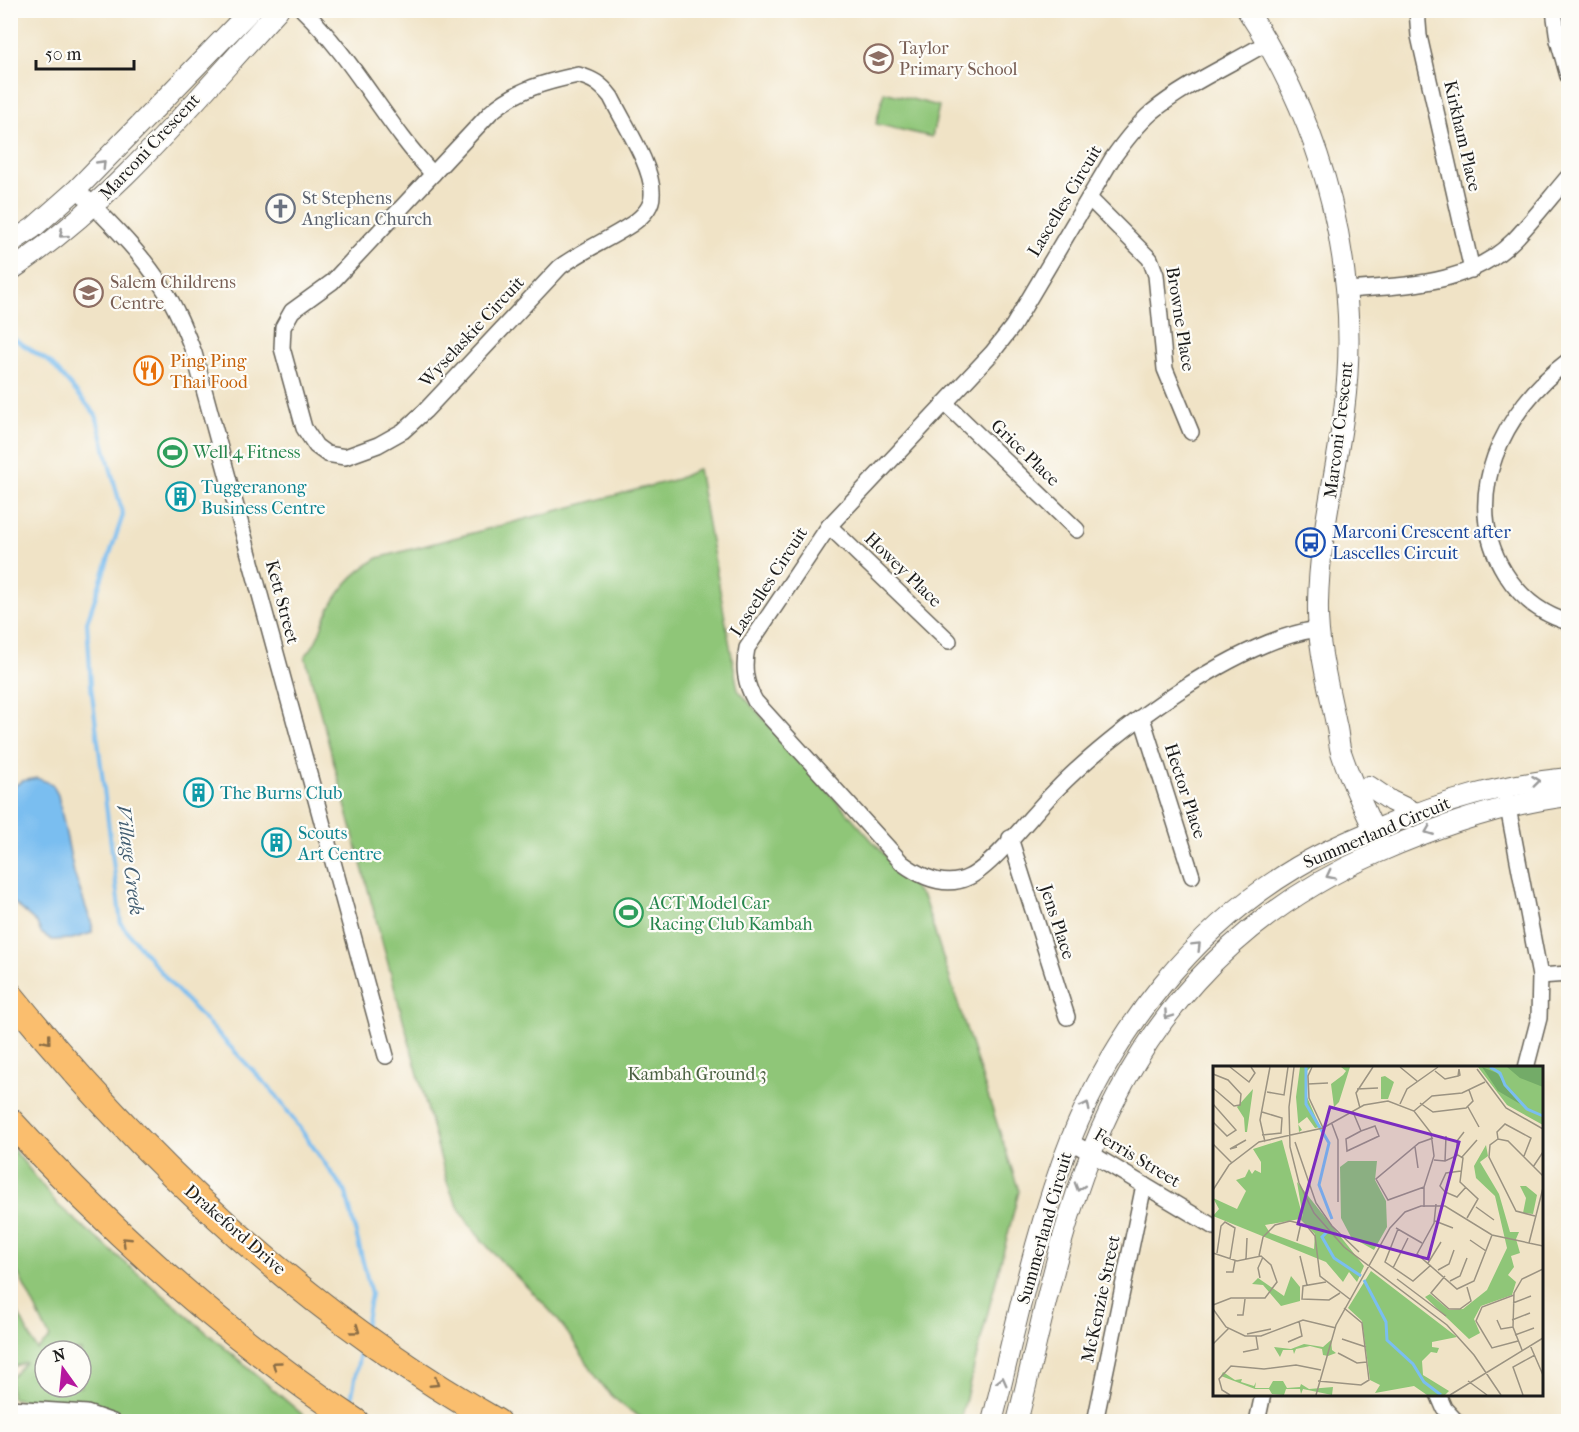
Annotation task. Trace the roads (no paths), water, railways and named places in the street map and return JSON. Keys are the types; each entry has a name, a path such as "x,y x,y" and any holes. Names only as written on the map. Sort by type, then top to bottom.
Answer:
{"highway":[{"name":"Drakeford Drive","path":"10,995 57,1053 134,1137 260,1255 386,1352 497,1422"},
{"path":"10,1121 74,1191 143,1257 221,1325 356,1422"}],"street":[{"name":"Marconi Crescent","path":"10,243 33,228 77,189 251,10"},
{"name":"Marconi Crescent","path":"10,271 49,246 94,207 278,10"},
{"path":"303,10 346,56 398,135 433,174"},
{"name":"Marconi Crescent","path":"1247,10 1268,42 1297,98 1319,155 1340,240 1346,290 1348,362 1344,409 1320,570 1319,629 1327,692 1336,723 1341,753 1363,788 1389,848"},
{"name":"Kirkham Place","path":"1417,10 1419,36 1472,270"},
{"path":"1554,10 1558,40 1569,76"},
{"name":"Lascelles Circuit","path":"1268,42 1152,112 1131,134 1089,198 1013,326 992,353 829,526 747,648 744,663 745,679 754,701 902,863 918,874 943,882 969,878 984,868 1010,838 1081,766 1142,718 1205,675 1249,650 1284,635 1319,629"},
{"name":"Wyselaskie Circuit","path":"578,75 591,78 602,85 611,96 651,178 652,196 644,215 631,225 583,250 560,267 425,411 403,431 378,446 345,457 327,454 311,441 304,428 282,348 285,321 292,311 332,282 433,174 508,98 527,87 578,75"},
{"path":"1346,290 1448,279 1472,270 1494,257 1514,241 1569,177"},
{"name":"Kett Street","path":"77,189 141,257 162,286 180,318 194,353 386,1056"},
{"name":"Browne Place","path":"1089,198 1150,259 1156,275 1166,369 1191,432"},
{"path":"1569,361 1549,376 1527,398 1509,425 1495,456 1485,489 1484,501 1486,526 1493,550 1511,583 1537,608 1569,622"},
{"name":"Grice Place","path":"945,403 1077,530"},
{"name":"Howey Place","path":"829,526 949,641"},
{"name":"Hector Place","path":"1142,718 1192,876"},
{"name":"Summerland Circuit","path":"992,1422 1044,1219 1071,1141 1117,1048 1148,1002 1181,962 1217,926 1256,894 1297,867 1342,844 1436,804 1504,786 1569,778"},
{"path":"1504,786 1540,976 1539,1018 1527,1066"},
{"path":"1342,844 1363,788 1416,813"},
{"name":"Summerland Circuit","path":"1017,1422 1067,1226 1091,1153 1114,1101 1142,1052 1174,1006 1209,965 1248,929 1290,897 1337,871 1445,825 1508,806 1569,796"},
{"name":"Jens Place","path":"1010,838 1067,1017"},
{"path":"1540,976 1569,974"},
{"name":"Ferris Street","path":"1071,1141 1213,1226"},
{"name":"McKenzie Street","path":"1095,1422 1144,1185"},
{"path":"1257,1422 1263,1396"},
{"path":"1438,1396 1444,1408 1456,1422"},
{"path":"10,1408 31,1415 87,1413 113,1422"}],"water":[{"path":"37,778 52,784 58,795 74,873 92,925 92,933 72,939 52,940 41,933 37,923 11,900 11,788 22,781"}],"waterway":[{"name":"Village Creek","path":"10,336 51,363 96,415 123,515 87,622 91,686 121,924 171,984 276,1095 346,1193 371,1294 365,1326"},
{"name":"Village Creek","path":"350,1406 361,1346"}],"place":[{"name":"Taylor Primary School","path":"878,58"},
{"name":"St Stephens Anglican Church","path":"281,208"},
{"name":"Salem Childrens Centre","path":"89,292"},
{"name":"Ping Ping Thai Food","path":"149,371"},
{"name":"Well 4 Fitness","path":"172,452"},
{"name":"Tuggeranong Business Centre","path":"180,497"},
{"name":"Marconi Crescent after Lascelles Circuit","path":"1311,542"},
{"name":"The Burns Club","path":"199,793"},
{"name":"Scouts Art Centre","path":"277,843"},
{"name":"ACT Model Car Racing Club Kambah","path":"628,913"}],"park label":[{"name":"Kambah Ground 3","path":"697,1074"}]}
